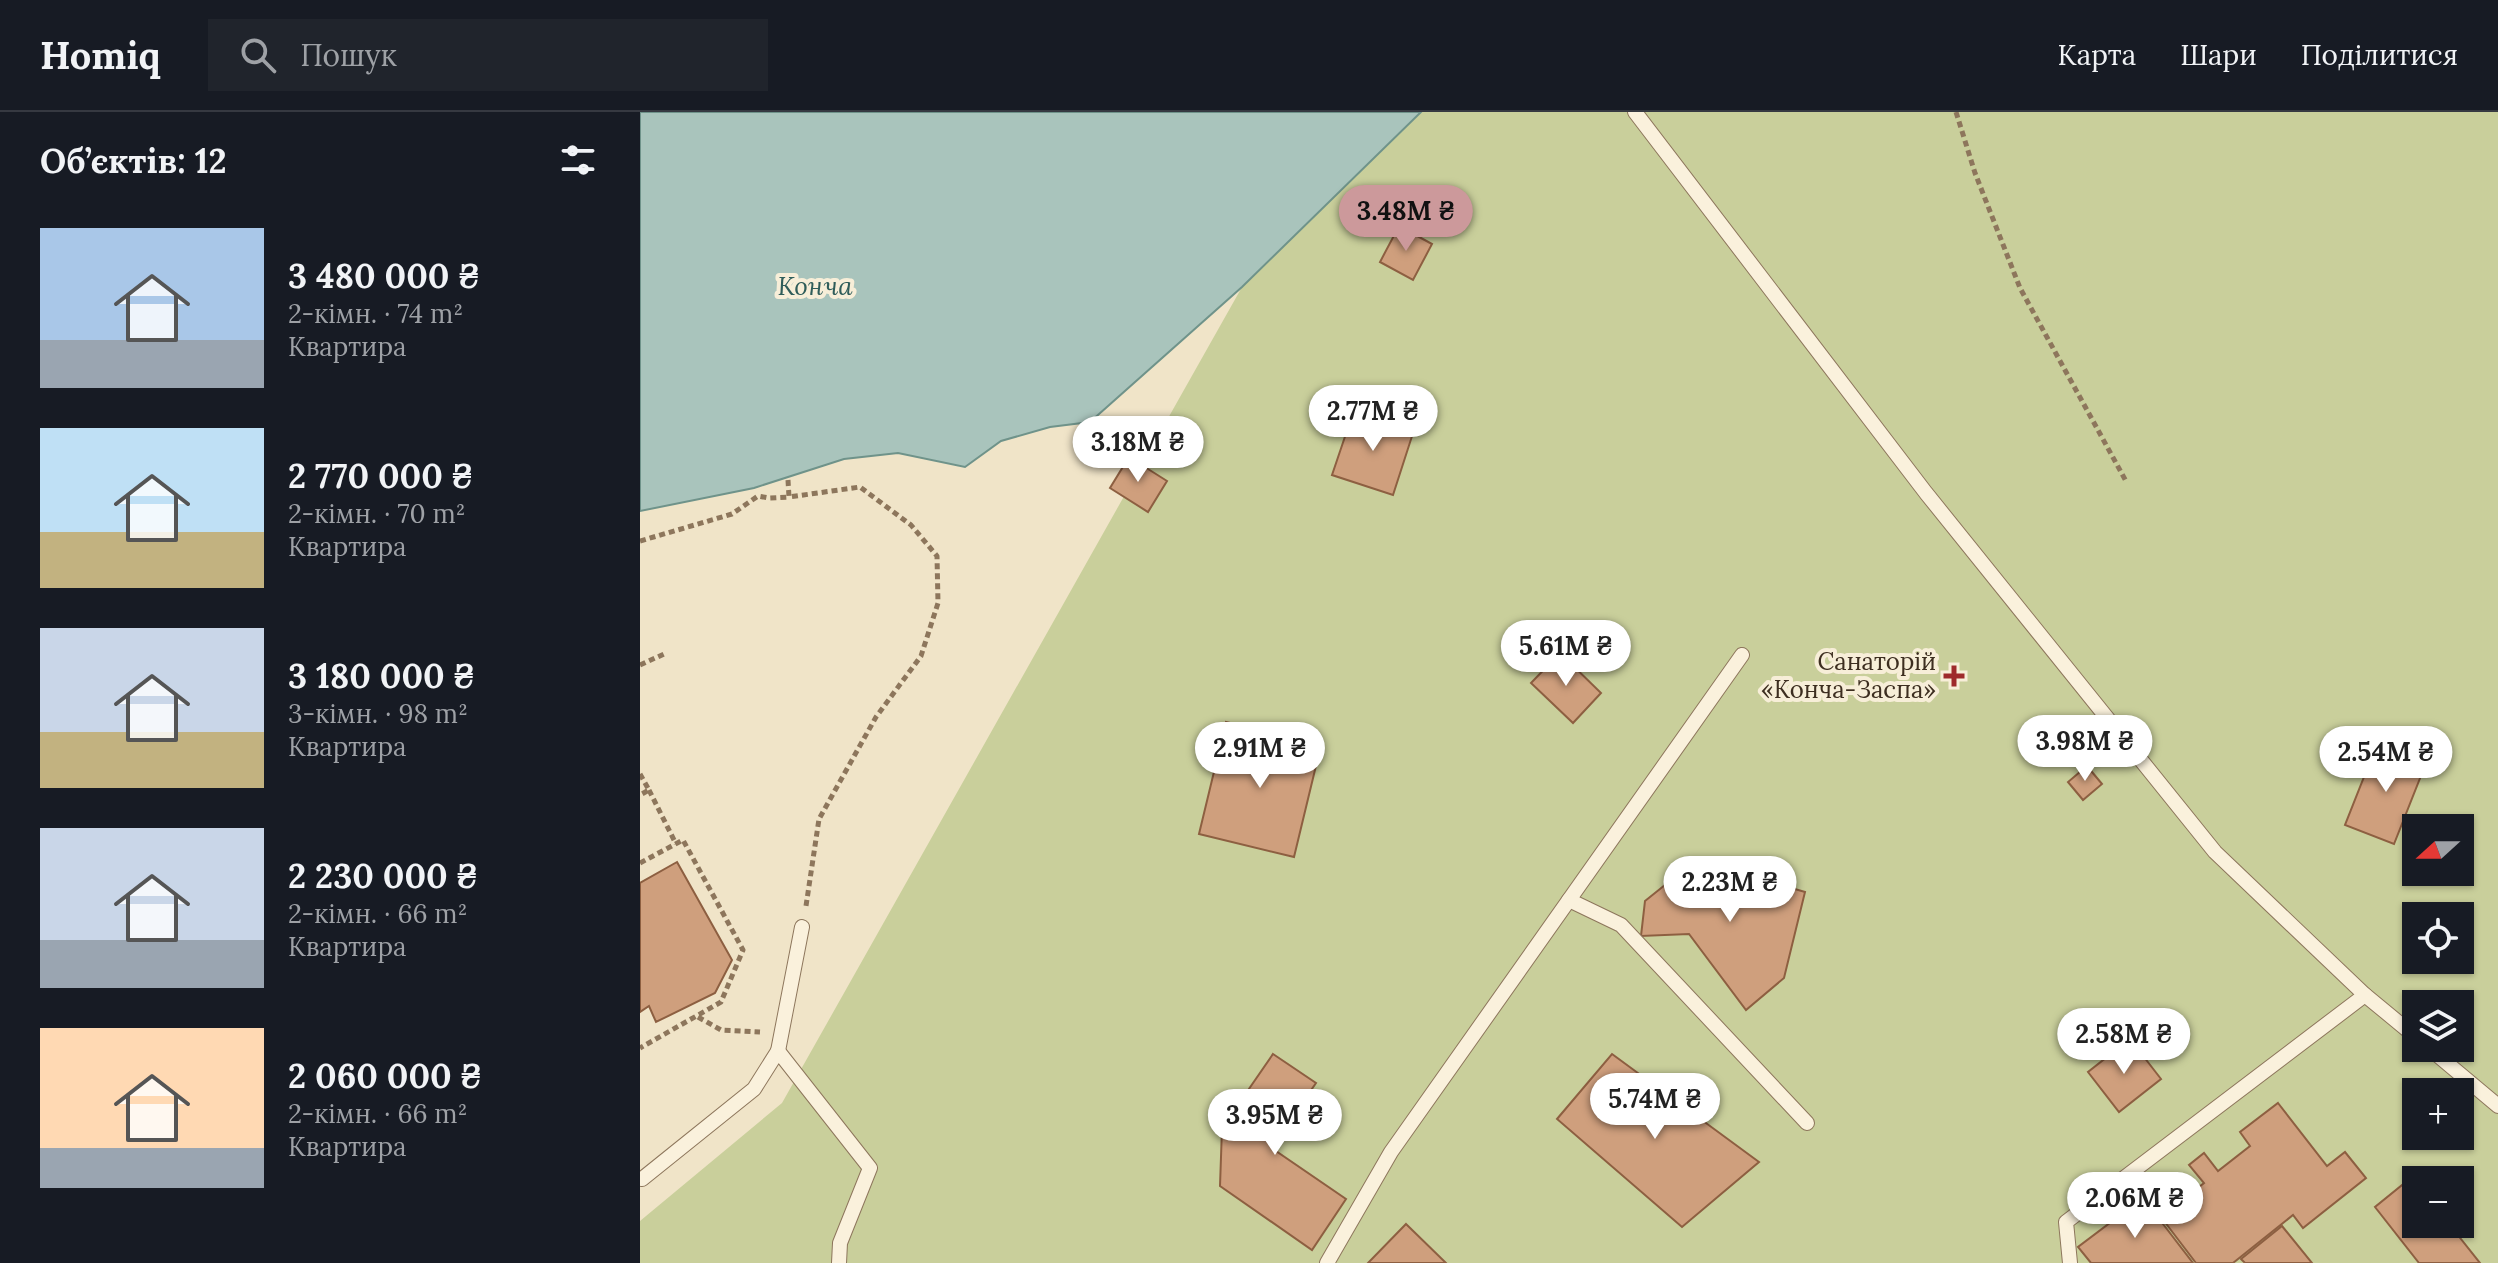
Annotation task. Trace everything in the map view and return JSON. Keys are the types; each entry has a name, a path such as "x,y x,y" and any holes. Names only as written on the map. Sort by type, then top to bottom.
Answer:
{"lane":[{"path":"1635,112 1926,493 2215,852 2365,995 2402,1025"},
{"path":"1327,1263 1391,1152 1742,655"},
{"path":"1569,900 1621,925 1807,1123"},
{"path":"642,1179 754,1089 778,1051 802,927"},
{"path":"2070,1263 2066,1222 2365,995"},
{"path":"778,1051 870,1168 840,1243 839,1263"},
{"path":"2446,1062 2498,1106"}],"path":[{"path":"1956,112 1975,173 2020,288 2127,483"},
{"path":"788,480 789,497"},
{"path":"640,541 732,514 758,496 789,497 860,487 911,525 937,556 938,603 921,656 876,717 819,819 802,927"},
{"path":"640,665 664,654"},
{"path":"640,774 676,844"},
{"path":"640,795 649,790"},
{"path":"640,863 683,840 743,950 721,1002 640,1048"},
{"path":"697,1016 721,1030 781,1033"}],"green space":[{"name":"Санаторій «Конча-Заспа»","path":"1421,112 2498,112 2498,1263 640,1263 640,1221 782,1103 1242,287"}],"water":[{"name":"Конча","path":"640,112 1421,112 1242,287 1090,422 1050,427 1001,441 965,467 898,453 844,459 754,488 640,511"}],"building":[{"path":"1399,226 1432,244 1413,280 1380,262"},
{"path":"1354,410 1414,430 1393,495 1332,475"},
{"path":"1129,457 1167,481 1148,512 1110,488"},
{"path":"1560,653 1601,693 1573,723 1531,683"},
{"path":"1226,722 1321,745 1294,857 1199,834"},
{"path":"2377,744 2426,763 2406,814 2402,814 2402,824 2394,844 2345,825"},
{"path":"2087,766 2102,784 2083,800 2068,782"},
{"path":"1696,860 1805,892 1784,978 1746,1010 1689,934 1641,936 1645,901"},
{"path":"677,862 732,960 715,993 656,1022 649,1006 640,1012 640,883"},
{"path":"2130,1039 2161,1079 2119,1112 2088,1072"},
{"path":"1273,1054 1316,1083 1278,1138 1276,1151 1346,1199 1312,1250 1220,1186 1222,1128"},
{"path":"1612,1054 1759,1162 1682,1227 1557,1119"},
{"path":"2278,1103 2327,1166 2345,1152 2366,1178 2303,1228 2293,1215 2233,1263 2196,1263 2161,1217 2204,1183 2189,1165 2204,1153 2218,1171 2250,1146 2240,1132"},
{"path":"2402,1185 2402,1238 2460,1238 2480,1263 2419,1263 2375,1207"},
{"path":"2143,1198 2193,1263 2091,1263 2078,1247"},
{"path":"1406,1224 1446,1263 1368,1263"},
{"path":"2282,1226 2312,1263 2245,1263 2241,1259"}],"place":[{"name":"Санаторій «Конча-Заспа»","path":"1954,676"}]}
